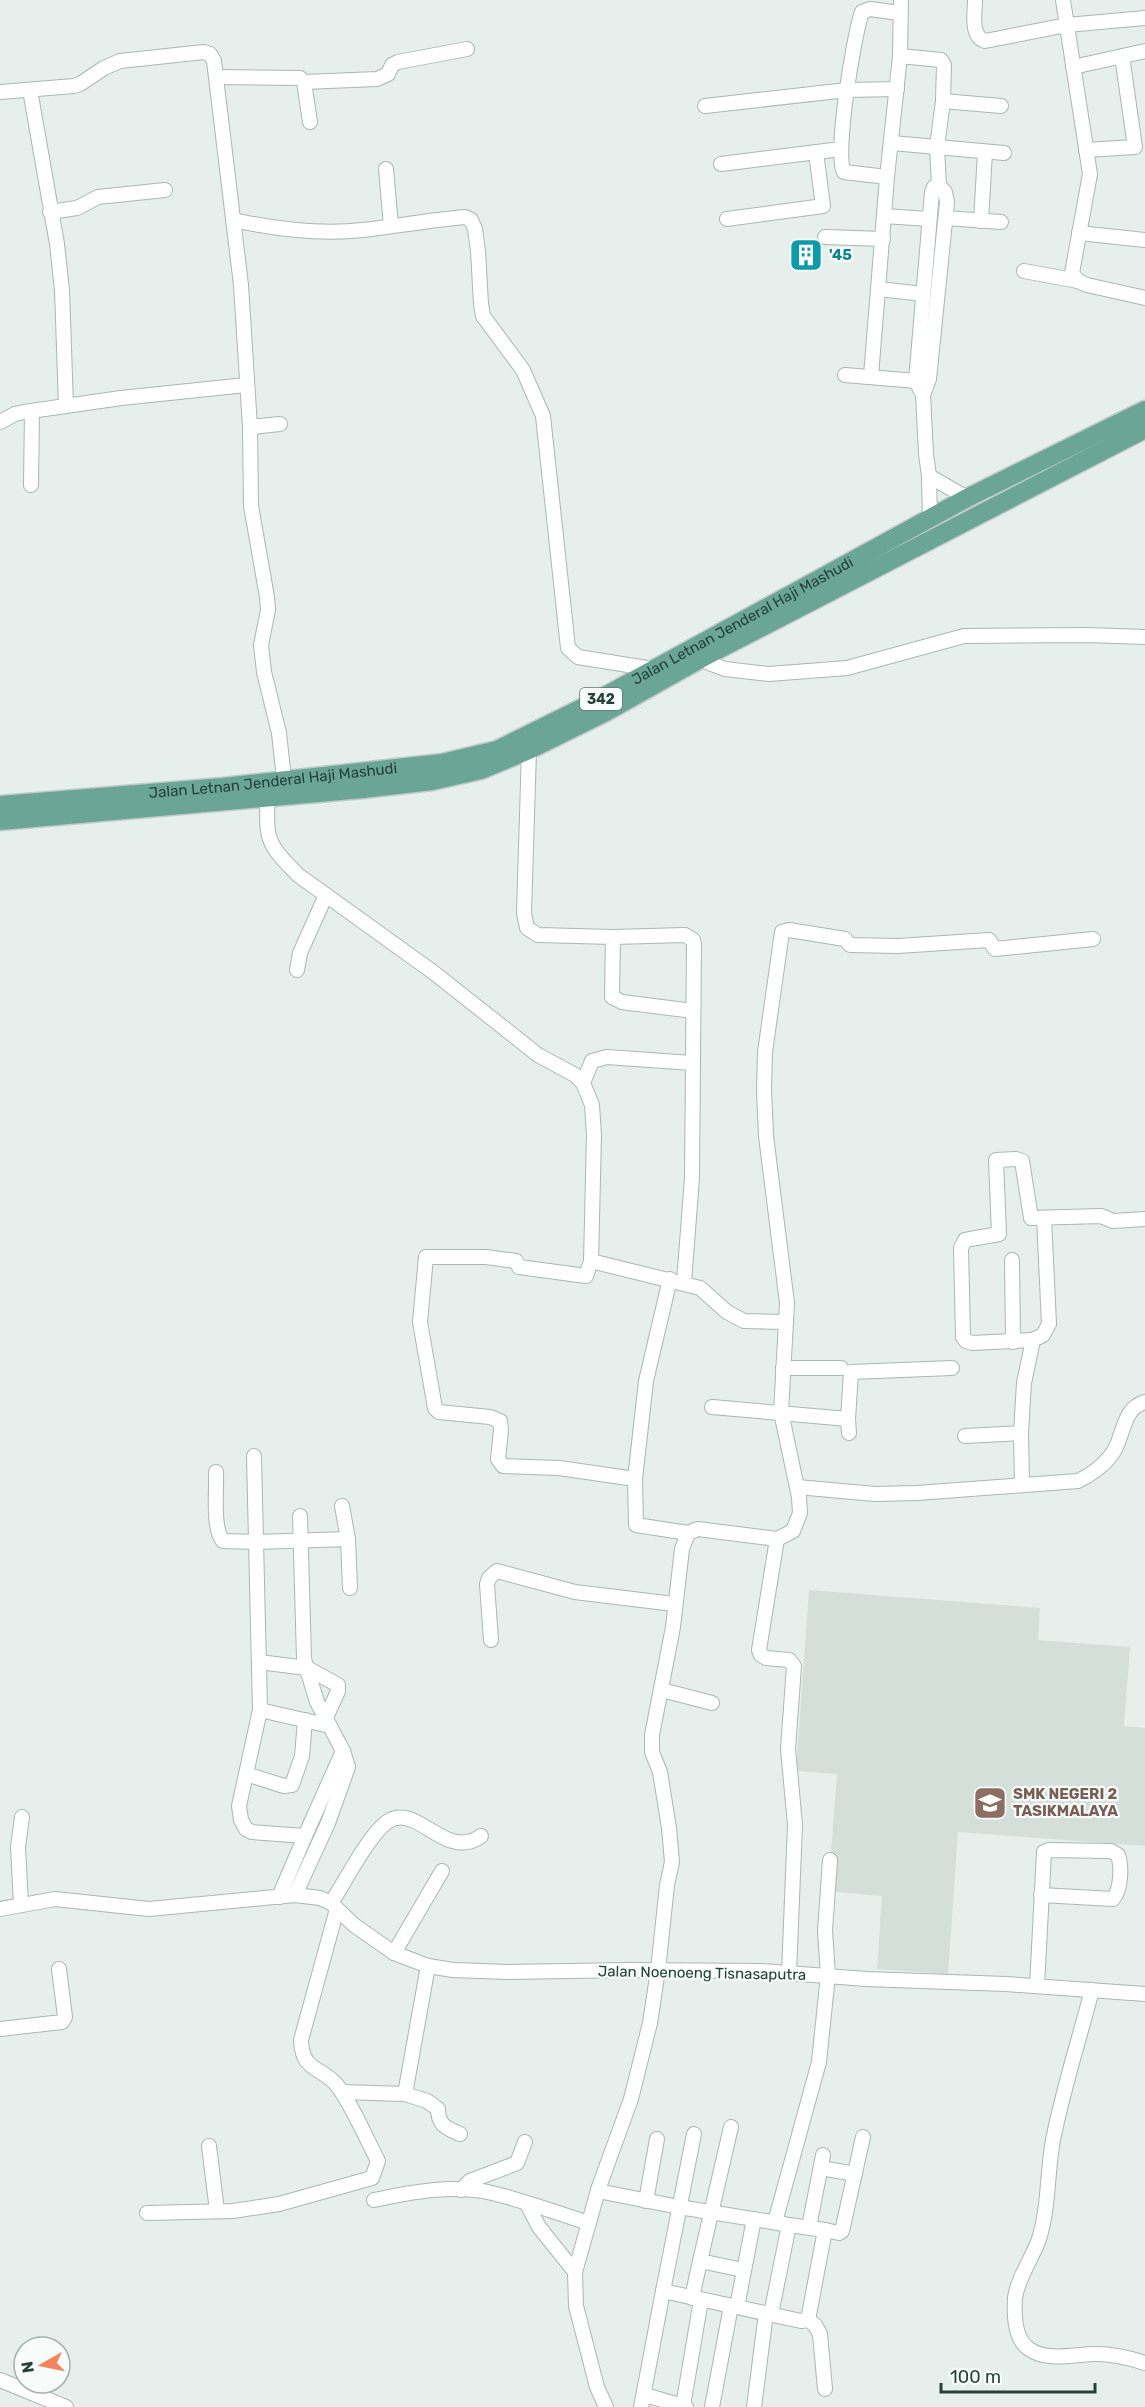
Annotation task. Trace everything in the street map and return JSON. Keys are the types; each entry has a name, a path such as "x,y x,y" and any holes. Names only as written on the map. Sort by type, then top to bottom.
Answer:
{"main road":[{"name":"Jalan Letnan Jenderal Haji Mashudi","path":"0,822 267,796 362,780 497,750 596,702 967,498 1145,410"},
{"name":"Jalan Letnan Jenderal Haji Mashudi","path":"0,805 223,787 284,779 362,780 452,777 482,770 606,712 704,657 1145,429"}],"street":[{"path":"975,0 975,33 985,41 1067,25 1145,18"},
{"path":"1063,0 1090,174 1072,273 1078,281"},
{"path":"871,376 887,177 900,56 900,6 862,12 847,90 841,149 841,164 844,172 887,177"},
{"path":"217,77 295,76 304,82 376,78 388,74 392,65 398,62 467,49"},
{"path":"1074,67 1145,51"},
{"path":"0,92 80,84 120,60 197,52 210,54 217,77 241,285 250,427 251,506 268,610 261,645 279,733 284,779"},
{"path":"900,56 943,61 943,101 937,147 939,186 946,196 946,218 929,379 923,395 930,519"},
{"path":"1086,150 1135,147 1122,56"},
{"path":"304,82 310,122"},
{"path":"705,106 847,90 897,89"},
{"path":"30,90 62,290 66,406"},
{"path":"943,101 1001,106"},
{"path":"892,143 1004,153"},
{"path":"721,164 841,149"},
{"path":"727,219 823,206 816,152"},
{"path":"981,220 985,152"},
{"path":"386,169 391,226"},
{"path":"923,395 916,381 932,192 934,187 939,186"},
{"path":"50,212 77,208 94,198 165,190"},
{"path":"884,216 929,219"},
{"path":"946,218 1001,222"},
{"path":"233,220 265,227 312,231 362,230 470,219 473,223 478,251 481,310 523,370 538,400 546,427 568,648 579,657 653,669"},
{"path":"1079,233 1145,240"},
{"path":"825,237 883,239"},
{"path":"1024,271 1078,281 1145,298"},
{"path":"879,289 923,294"},
{"path":"845,375 916,381"},
{"path":"0,422 15,414 66,406 246,385"},
{"path":"31,485 33,411"},
{"path":"250,427 280,424"},
{"path":"929,476 967,498"},
{"path":"704,657 709,663 725,669 769,674 847,668 964,636 1087,634 1145,637"},
{"path":"529,750 525,925 531,933 613,937 685,935 693,940 694,944 692,1178 677,1281 646,1381 635,1479 636,1525 688,1533 698,1529 708,1529 762,1539 777,1539 793,1531 800,1513 797,1487 781,1412 787,1303 766,1136 764,1090 765,1052 782,932 789,930 845,939 850,945 898,946 989,940 995,949 1093,939"},
{"path":"267,796 268,830 276,850 298,874 433,972 538,1055 575,1075 583,1083 592,1105 594,1135 591,1261 586,1276 519,1267 516,1261 486,1257 426,1257 420,1322 433,1402 439,1412 490,1417 500,1421 498,1459 503,1466 559,1468 635,1479"},
{"path":"297,970 300,952 326,895"},
{"path":"613,937 612,997 622,1002 693,1011"},
{"path":"583,1083 592,1061 607,1057 692,1063"},
{"path":"1044,1218 1049,1324 1042,1335 1033,1340 972,1343 966,1341 962,1329 963,1242 968,1239 996,1236 1000,1231 996,1160 1022,1161 1029,1216 1044,1218 1101,1216 1113,1221 1145,1219"},
{"path":"1012,1260 1013,1342"},
{"path":"591,1261 700,1288 735,1318 744,1322 786,1322"},
{"path":"1022,1484 1021,1433 1024,1383 1033,1340"},
{"path":"783,1368 841,1368"},
{"path":"712,1407 781,1412 848,1426 852,1371 952,1368"},
{"path":"797,1487 875,1494 1078,1481 1088,1476 1113,1452 1131,1412 1145,1402"},
{"path":"964,1436 1021,1433"},
{"path":"254,1455 260,1710 239,1813 246,1829 252,1832 304,1836"},
{"path":"216,1472 219,1536 223,1541 348,1539"},
{"path":"342,1506 348,1539 350,1588"},
{"path":"295,1895 328,1823 331,1795 343,1751 317,1702 304,1659 300,1516"},
{"path":"606,2407 597,2387 576,2306 575,2272 598,2191 631,2099 650,2023 667,1885 672,1862 660,1772 651,1744 662,1690 682,1549 688,1533"},
{"path":"777,1539 759,1650 766,1658 789,1660 794,1666 788,1749 795,1825 789,1973"},
{"path":"491,1640 487,1584 489,1578 497,1571 575,1592 674,1604"},
{"path":"259,1662 307,1668 339,1687 328,1722"},
{"path":"662,1690 712,1703"},
{"path":"260,1710 305,1720 328,1722"},
{"path":"246,1774 284,1786 292,1785 302,1756 305,1720"},
{"path":"279,1897 313,1817 331,1795"},
{"path":"313,1817 328,1823"},
{"path":"21,1905 18,1847 22,1818"},
{"path":"147,2213 217,2211 279,2204 372,2178 378,2161 342,2092 334,2081 307,2063 301,2050 301,2040 334,1906 378,1830 390,1820 407,1818 451,1842 466,1843 481,1836"},
{"path":"1037,1986 1041,1895 1044,1852 1047,1850 1111,1851 1118,1855 1120,1863 1118,1892 1113,1899 1041,1895"},
{"path":"754,2407 792,2167 819,2062 828,1976 825,1922 830,1860"},
{"path":"394,1953 442,1871"},
{"name":"Jalan Noenoeng Tisnasaputra","path":"0,1909 65,1899 149,1909 295,1895 320,1898 334,1906 354,1925 394,1953 428,1966 453,1970 508,1972 658,1970 789,1973 1145,1994"},
{"path":"405,2094 428,1966"},
{"path":"0,2029 62,2022 65,2017 59,1969"},
{"path":"1092,1990 1060,2109 1039,2239 1015,2297 1016,2322 1021,2342 1041,2354 1054,2356 1099,2354 1145,2362"},
{"path":"342,2092 405,2094 427,2101 438,2109 438,2119 443,2127 460,2134"},
{"path":"694,2134 643,2401 684,2407 700,2261 731,2127"},
{"path":"598,2191 838,2233 842,2231 863,2137"},
{"path":"646,2201 657,2139"},
{"path":"461,2190 470,2181 517,2163 525,2142"},
{"path":"209,2146 217,2211"},
{"path":"809,2227 822,2161 855,2174"},
{"path":"374,2200 439,2190 491,2193 589,2223"},
{"path":"527,2204 539,2227 575,2272"},
{"path":"712,2407 754,2219"},
{"path":"808,2320 825,2230"},
{"path":"700,2261 743,2270"},
{"path":"663,2291 768,2314 808,2320 815,2325 820,2334 825,2389"},
{"path":"0,2380 66,2407"}],"shaded area":[{"name":"SMK NEGERI 2 TASIKMALAYA","path":"809,1590 1040,1608 1038,1640 1130,1647 1124,1726 1145,1728 1145,1846 958,1832 948,1974 877,1969 882,1896 828,1891 837,1774 796,1771"}],"place":[{"name":"'45","path":"806,255"},
{"name":"SMK NEGERI 2 TASIKMALAYA","path":"990,1803"}]}
